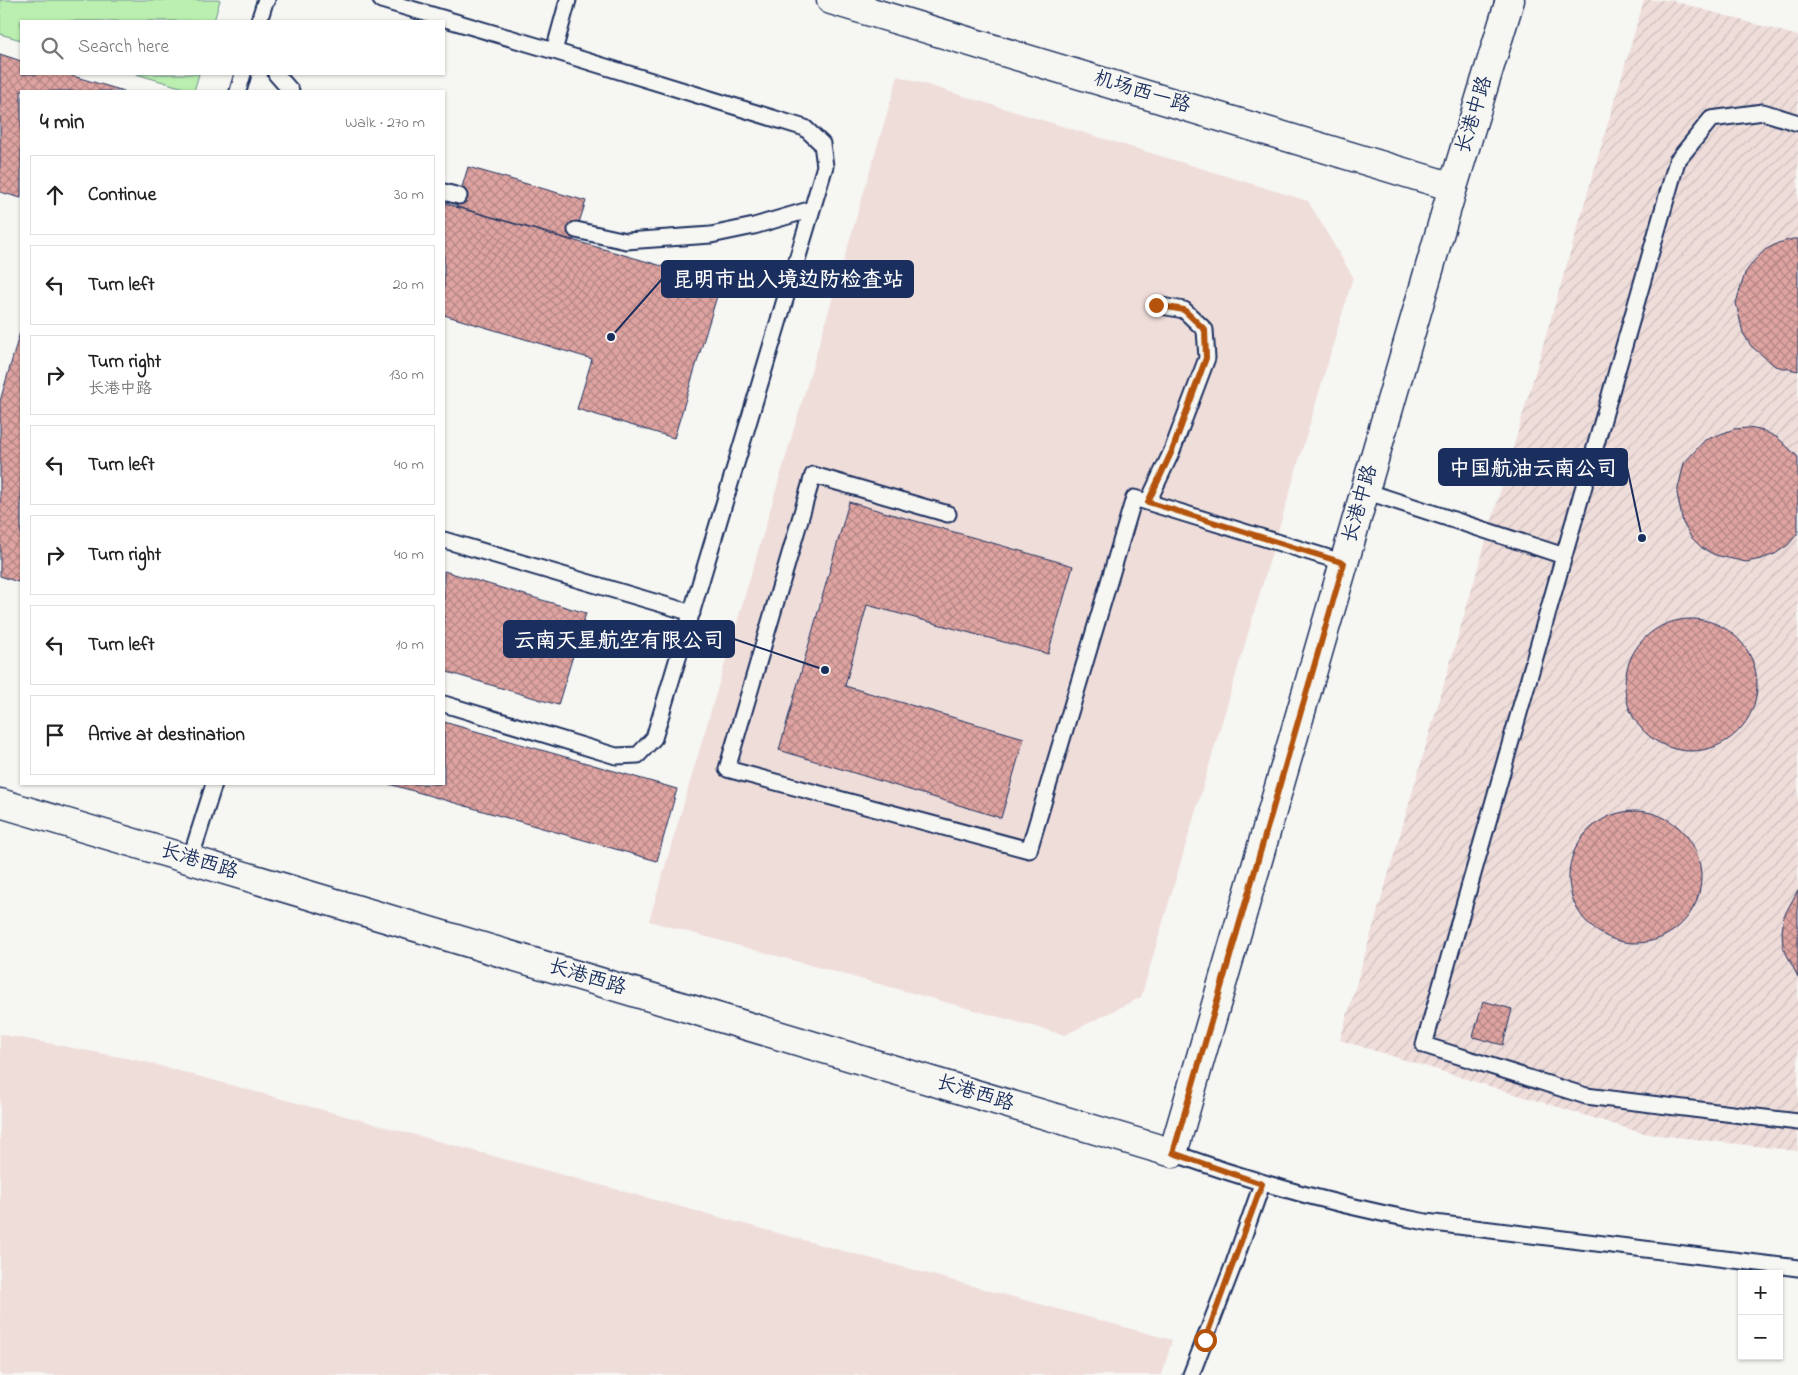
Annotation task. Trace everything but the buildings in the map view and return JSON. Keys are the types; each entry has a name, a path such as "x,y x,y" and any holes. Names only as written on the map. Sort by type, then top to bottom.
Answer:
{"street":[{"name":"机场西一路","path":"831,0 1453,187"},
{"name":"长港中路","path":"1173,1153 1453,187 1510,0"},
{"name":"长港西路","path":"0,803 1173,1153"}],"lane":[{"path":"259,20 264,2 267,0"},
{"path":"381,0 805,128 822,144 825,166 654,738 638,755 616,756 445,704"},
{"path":"554,51 568,0"},
{"path":"238,90 243,75"},
{"path":"277,75 290,90"},
{"path":"1798,122 1763,112 1712,119 1677,161 1424,1045 1586,1096 1798,1122"},
{"path":"445,192 459,196"},
{"path":"576,230 626,241 711,235 812,209"},
{"path":"1148,502 1172,451 1206,358 1205,330 1184,310 1156,305"},
{"path":"948,514 813,475 727,769 1029,850 1134,498 1344,563"},
{"path":"1365,491 1564,556"},
{"path":"445,540 692,613"},
{"path":"190,860 214,785"},
{"path":"1173,1153 1262,1184 1365,1211 1426,1222 1798,1268"},
{"path":"1191,1375 1234,1266 1262,1184"}],"shaded area":[{"path":"1644,0 1670,0 1798,36 1798,1151 1642,1133 1340,1040"},
{"path":"898,76 1308,201 1353,277 1141,997 1065,1035 649,921"},
{"path":"0,1034 146,1062 1172,1340 1162,1375 0,1375"}],"green space":[{"path":"0,0 220,0 214,20 20,20 20,40 0,34"},
{"path":"139,75 199,75 194,90"}],"place":[{"name":"昆明市出入境边防检查站","path":"611,337"},
{"name":"中国航油云南公司","path":"1642,538"},
{"name":"云南天星航空有限公司","path":"825,670"}],"route":[{"path":"1156,305 1184,310 1205,330 1206,358 1172,451 1148,502 1344,563 1173,1153 1262,1184 1234,1266 1205,1340"}]}
